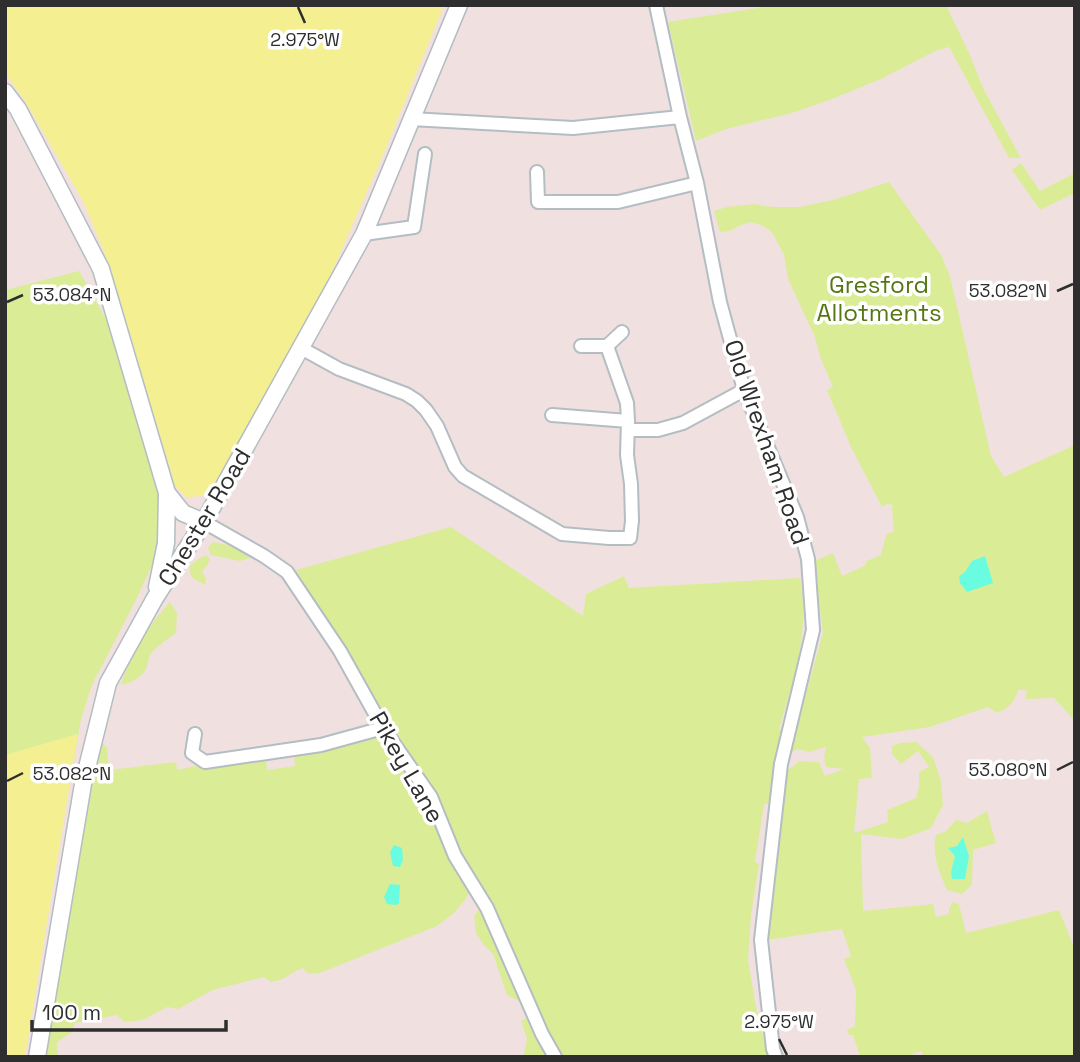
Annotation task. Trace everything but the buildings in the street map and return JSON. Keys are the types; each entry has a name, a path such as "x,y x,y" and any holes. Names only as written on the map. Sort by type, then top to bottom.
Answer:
{"main road":[{"name":"Chester Road","path":"37,1057 83,784 108,683 155,598 204,522 364,234 459,5"},
{"path":"5,92 18,109 101,269 167,493 166,543 155,598"},
{"path":"167,493 183,513 204,522"}],"street":[{"name":"Old Wrexham Road","path":"656,5 697,183 720,302 744,390 797,517 808,559 813,630 780,764 761,940 777,1054"},
{"path":"411,119 573,128 681,117"},
{"path":"364,234 414,227 425,154"},
{"path":"537,172 538,202 618,202 697,183"},
{"path":"581,346 607,346 622,332"},
{"path":"301,348 339,369 406,394 417,401 437,426 455,467 463,476 541,522 562,534 630,538 632,521 627,455 627,403 607,346"},
{"path":"552,415 658,430 682,423 744,390"},
{"name":"Pikey Lane","path":"204,522 287,572 340,651 383,728 431,797 455,856 487,908 542,1034 555,1057"},
{"path":"195,734 192,753 205,762 321,746 383,728"}],"green space":[{"path":"776,5 946,5 984,90 1021,158 1009,158 949,47 832,99 792,113 726,129 696,141 668,22"},
{"path":"1021,163 1040,191 1075,173 1075,193 1040,210 1012,170"},
{"name":"Gresford Allotments","path":"889,182 941,255 950,276 991,456 1004,477 1075,445 1075,721 1054,698 1025,699 1027,690 1018,690 1010,704 997,713 988,707 930,727 862,737 870,748 872,778 859,779 854,833 888,822 887,810 916,798 919,772 929,767 918,751 901,764 892,754 892,746 916,742 933,757 941,781 943,805 931,828 902,839 861,834 863,911 933,904 936,917 949,914 953,902 959,904 966,933 1059,910 1075,950 1075,1057 924,1057 921,1051 906,1057 860,1057 853,1035 849,1035 847,1030 855,1026 856,990 844,959 851,956 842,929 767,940 780,803 764,804 755,862 759,864 751,915 748,960 768,1057 564,1057 559,1049 554,1057 526,1057 524,1054 527,1039 521,1021 539,1014 531,990 523,1003 507,995 493,954 476,933 474,916 489,896 481,885 470,891 454,913 437,926 320,973 309,974 303,968 276,981 271,982 264,977 213,990 178,1009 167,1007 143,1020 124,1022 117,1015 75,1023 71,1033 57,1042 58,1057 41,1057 54,986 64,952 60,937 81,826 101,742 107,748 109,770 176,762 177,770 195,766 209,768 266,760 267,770 295,766 294,756 376,736 384,737 419,769 388,719 379,712 376,699 296,570 451,527 583,616 586,594 624,576 629,588 800,578 803,598 802,637 779,730 798,722 823,633 814,561 833,553 842,576 881,555 886,535 894,531 893,505 882,507 851,447 827,390 833,387 814,335 788,279 784,255 772,232 751,222 730,231 720,232 714,211 754,204 800,207 833,200","holes":["826,747 826,767 844,769 825,776 819,762 800,761 788,770 775,768 777,757 797,749 809,752"]},
{"path":"79,271 109,324 162,511 159,550 92,685 81,719 40,936 5,825 5,290"},
{"path":"212,542 238,548 250,558 240,561 211,555 208,548"},
{"path":"206,555 210,559 202,571 206,579 205,585 192,577 190,566"},
{"path":"170,602 177,613 176,633 149,656 140,676 121,685 141,640"},
{"path":"987,811 996,843 973,850 972,885 962,894 947,890 935,857 936,835 946,831 956,820 967,823"}],"shaded area":[{"path":"5,5 444,5 328,281 221,474 204,494 186,497 175,486 110,267 84,203 25,101 5,73"},
{"path":"985,556 993,583 967,592 960,583 959,576 972,561"},
{"path":"78,734 25,1057 5,1057 5,755"},
{"path":"963,837 969,856 965,879 952,879 955,856 948,848 957,846"},
{"path":"394,845 402,848 403,860 400,867 393,866 390,852"},
{"path":"390,884 400,885 399,903 396,905 387,904 384,897"}]}
